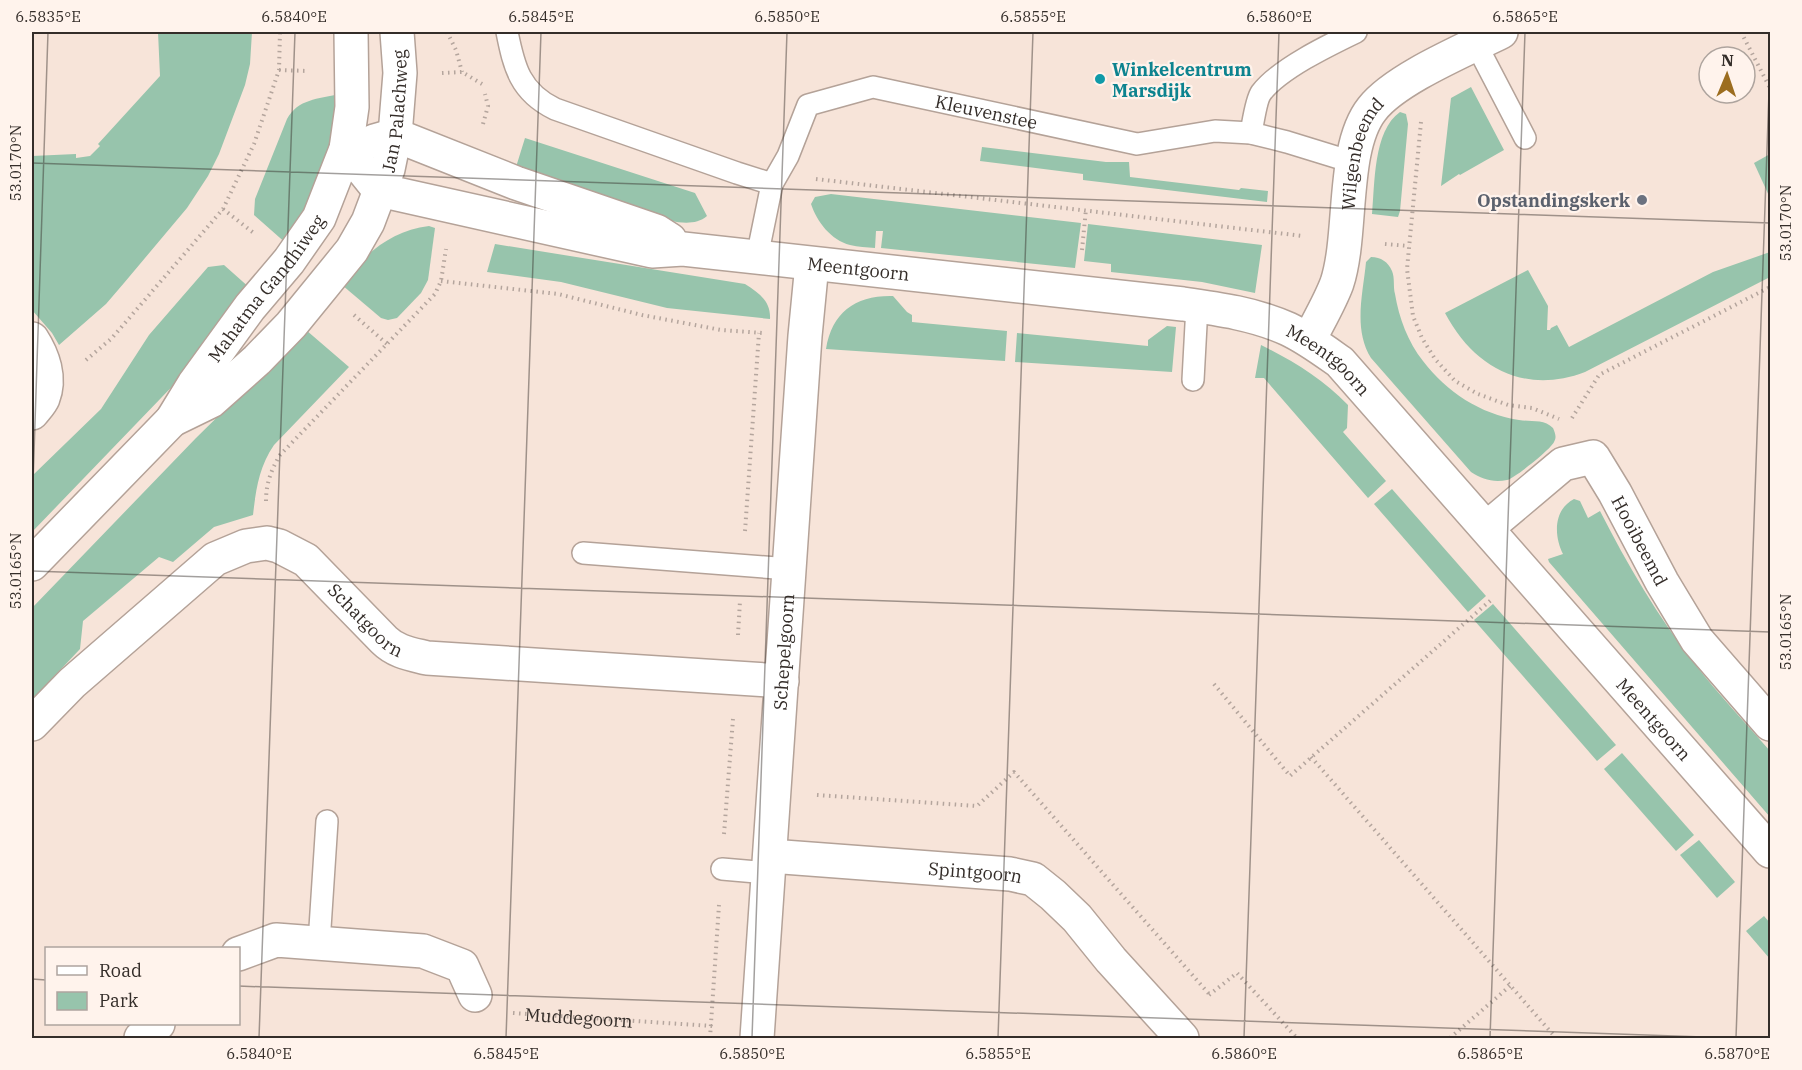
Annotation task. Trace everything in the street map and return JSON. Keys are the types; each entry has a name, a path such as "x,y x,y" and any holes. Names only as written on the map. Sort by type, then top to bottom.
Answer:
{"street":[{"name":"Jan Palachweg","path":"346,149 352,107 351,32"},
{"name":"Jan Palachweg","path":"379,190 388,169 395,135 400,74 397,32"},
{"name":"Wilgenbeemd","path":"1309,340 1337,283 1345,240 1352,162 1358,137 1371,110 1383,97 1405,82 1489,38"},
{"path":"379,190 346,149 395,135"},
{"name":"Meentgoorn","path":"395,135 496,176 656,231 683,249"},
{"name":"Mahatma Gandhiweg","path":"32,564 172,420 194,384 320,218 346,149"},
{"name":"Mahatma Gandhiweg","path":"172,420 211,401 257,360 291,325 352,250 368,222 379,190"},
{"name":"Meentgoorn","path":"379,190 652,251 683,249 1197,306 1258,318 1288,329 1309,340 1340,362 1770,851"},
{"name":"Schepelgoorn","path":"758,1033 805,336 812,264"},
{"path":"32,339 39,350 46,372 37,406"},
{"name":"Hooibeemd","path":"1487,528 1563,464 1593,457 1697,640 1770,724"},
{"name":"Schatgoorn","path":"32,724 72,683 215,558 246,546 267,543 279,546 306,560 393,649 427,658 782,681"},
{"name":"Spintgoorn","path":"769,865 1010,874 1032,879 1077,918 1111,960 1177,1033"},
{"path":"240,953 276,940 423,951 462,966 475,995"},
{"path":"141,1038 156,1025"}],"lane":[{"path":"507,32 511,56 522,82 531,94 543,103 715,166 772,184"},
{"path":"1251,133 1260,94 1285,72 1319,50 1356,32"},
{"path":"1489,38 1525,138"},
{"name":"Kleuvenstee","path":"757,257 772,184 788,156 808,105 873,87 1137,144 1215,131 1251,133 1352,162"},
{"path":"1193,380 1197,306"},
{"path":"583,553 789,569"},
{"path":"319,943 327,821"},
{"path":"722,869 769,865"}],"path":[{"path":"37,406 112,338 223,209 254,144 279,70 280,32"},
{"path":"447,32 456,50 462,72"},
{"path":"1742,32 1770,88"},
{"path":"1405,82 1421,121 1407,269 1413,316 1422,338 1435,359 1455,381 1478,394 1508,405 1532,408 1568,424 1599,375 1770,287"},
{"path":"772,184 820,179 1409,246"},
{"path":"441,282 558,294 642,315 721,330 805,336"},
{"path":"738,640 759,333"},
{"path":"267,509 266,492 271,469 280,455 387,344"},
{"path":"1214,684 1290,776 1499,593"},
{"path":"1311,757 1556,1038"},
{"path":"1177,1033 1236,973 1297,1038"},
{"path":"1450,1038 1510,986"},
{"name":"Muddegoorn","path":"475,995 509,1013 711,1026 758,1033"}],"green space":[{"path":"158,32 252,32 250,64 245,85 219,154 187,208 106,304 59,345 32,310 32,156 76,154 76,158 90,156 100,146 98,144 160,76"},
{"path":"1471,87 1504,150 1441,186 1451,98"},
{"path":"339,94 326,172 288,245 254,215 255,199 287,119 292,112 309,101"},
{"path":"1400,112 1406,114 1408,124 1400,211 1398,217 1372,214 1380,145 1391,121"},
{"path":"525,138 695,193 707,216 689,223 655,217 516,167"},
{"path":"982,147 1106,162 1129,162 1130,177 1239,190 1241,188 1268,191 1267,202 1083,180 1083,174 980,161"},
{"path":"1770,154 1770,198 1754,163"},
{"path":"831,194 1081,223 1075,268 881,248 883,231 876,231 875,248 843,243 826,229 811,204 815,197"},
{"path":"1088,224 1262,245 1255,293 1202,282 1111,272 1111,264 1084,261"},
{"path":"429,226 435,228 428,280 421,293 397,318 388,320 381,318 342,285 359,263 379,246 402,233"},
{"path":"495,244 745,284 766,302 770,319 667,308 561,282 487,272"},
{"path":"1770,252 1770,277 1585,372 1563,378 1542,380 1522,378 1503,372 1486,362 1471,349 1445,313 1528,270 1548,306 1547,330 1557,325 1569,347 1713,272"},
{"path":"1371,257 1381,259 1390,268 1405,329 1418,354 1432,372 1454,392 1478,407 1505,417 1541,422 1553,428 1554,442 1540,457 1507,480 1492,481 1471,472 1371,358 1362,335 1361,311 1366,262"},
{"path":"224,265 251,289 213,344 32,532 32,476 101,409 149,335 208,267"},
{"path":"893,296 912,315 912,322 1007,331 1005,361 826,349 834,325 848,308 868,299"},
{"path":"1167,326 1176,327 1172,372 1015,362 1017,333 1148,346 1148,340"},
{"path":"306,330 349,367 274,445 262,470 253,515 214,527 173,562 159,557 83,621 80,649 32,700 32,608 196,438"},
{"path":"1261,345 1307,371 1348,405 1347,428 1343,432 1386,481 1368,498 1264,378 1255,378"},
{"path":"1392,489 1486,596 1468,612 1374,504"},
{"path":"1574,499 1580,501 1588,518 1600,511 1632,570 1668,628 1722,697 1770,751 1770,817 1549,562 1548,559 1563,554 1558,539 1557,524 1562,510"},
{"path":"1493,604 1616,745 1597,761 1474,620"},
{"path":"1622,753 1694,835 1676,851 1604,769"},
{"path":"1699,840 1735,882 1717,898 1680,855"},
{"path":"1764,916 1770,923 1770,959 1746,931"}],"place":[{"name":"Winkelcentrum Marsdijk","path":"1100,79"},
{"name":"Opstandingskerk","path":"1642,200"}]}
